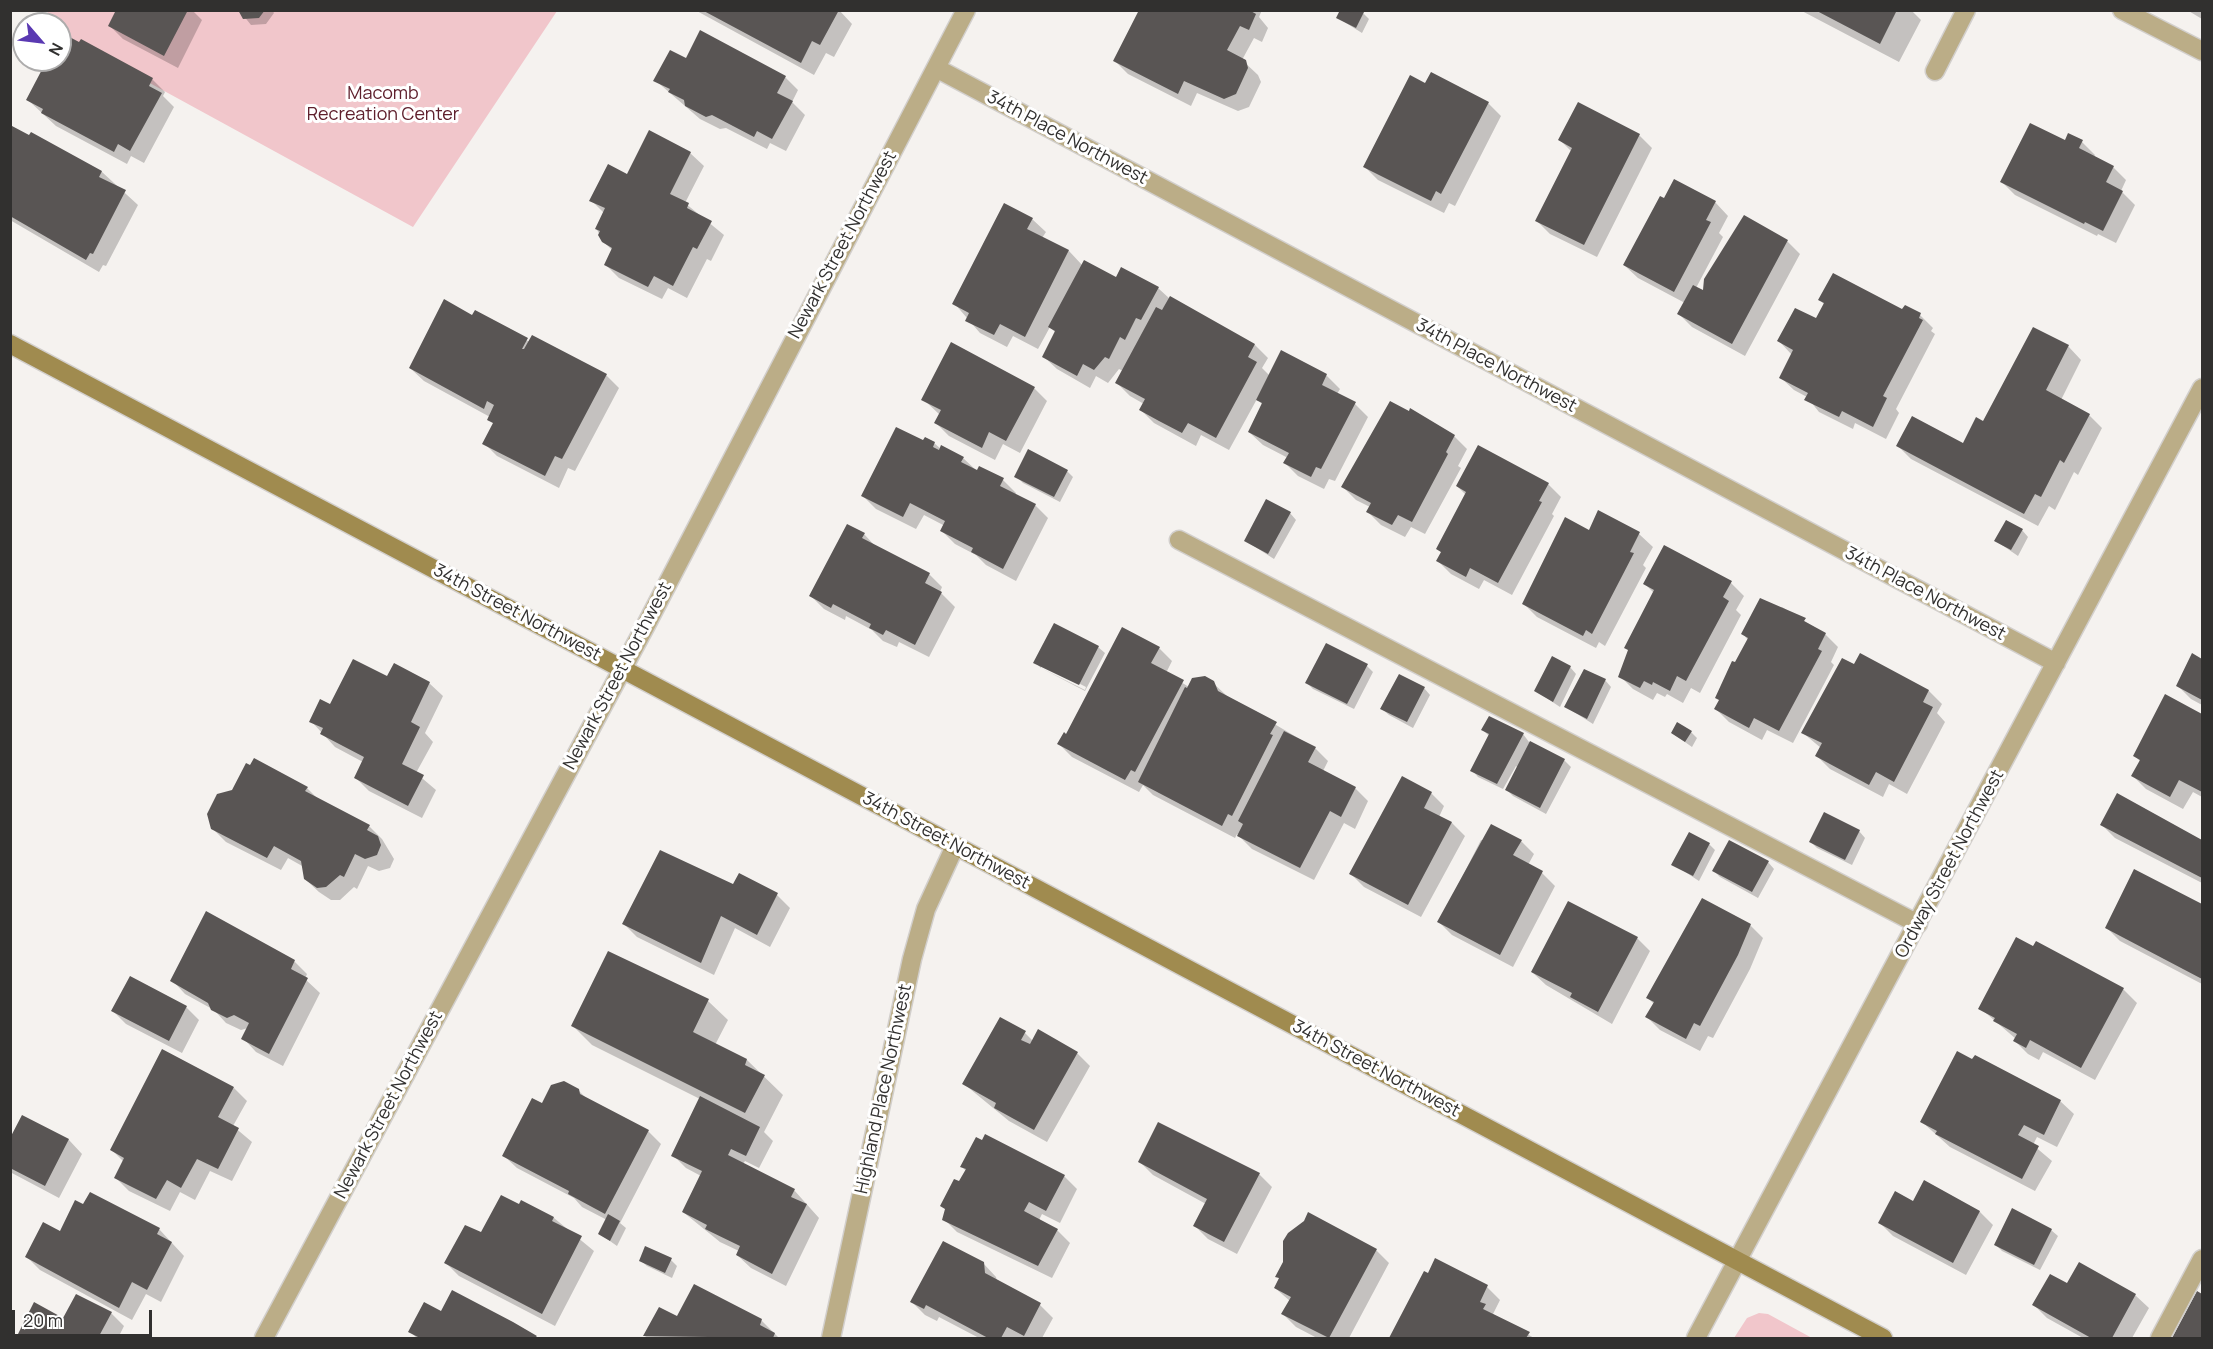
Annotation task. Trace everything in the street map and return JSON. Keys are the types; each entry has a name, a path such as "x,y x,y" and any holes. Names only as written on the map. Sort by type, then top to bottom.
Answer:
{"main road":[{"name":"34th Street Northwest","path":"10,344 1883,1338"}],"street":[{"name":"Newark Street Northwest","path":"264,1338 622,669 966,10"},
{"path":"1935,71 1966,10"},
{"path":"2122,10 2202,51"},
{"name":"34th Place Northwest","path":"936,68 2056,663"},
{"name":"Ordway Street Northwest","path":"1696,1338 2202,388"},
{"path":"1179,540 1918,924"},
{"name":"Highland Place Northwest","path":"831,1338 912,959 926,909 955,846"},
{"path":"2160,1338 2202,1259"}],"green space":[{"name":"Macomb Recreation Center","path":"49,10 557,11 413,227 72,41 72,12 48,12"},
{"path":"1759,1313 1768,1314 1812,1338 1734,1338 1747,1318"}],"building":[{"path":"116,10 188,10 164,56 108,26"},
{"path":"238,10 265,10 259,18 243,19"},
{"path":"702,10 839,10 820,45 812,41 801,63"},
{"path":"1139,10 1249,10 1256,14 1249,30 1240,26 1227,50 1246,60 1248,68 1236,94 1224,99 1184,81 1178,94 1113,61"},
{"path":"1340,10 1364,12 1356,28 1336,18"},
{"path":"1815,10 1897,10 1880,44"},
{"path":"700,30 786,76 777,93 793,101 772,139 757,131 754,137 712,115 706,117 685,106 684,100 668,92 670,89 653,81 670,50 686,58"},
{"path":"72,38 79,42 81,39 153,78 149,86 162,93 130,151 118,144 114,152 41,113 43,109 26,100 41,72 72,72"},
{"path":"1431,72 1489,102 1441,194 1436,191 1431,201 1363,167 1410,75 1425,83"},
{"path":"1578,102 1640,134 1584,245 1535,221 1572,148 1558,140"},
{"path":"2030,123 2065,140 2068,133 2083,140 2079,148 2114,166 2106,182 2123,191 2103,231 2085,222 2084,224 2000,182"},
{"path":"12,126 29,135 31,132 102,171 99,177 126,190 93,254 90,253 86,260 10,216"},
{"path":"649,130 691,152 670,194 689,203 687,208 712,221 697,249 693,247 673,286 654,276 648,287 604,265 612,248 602,242 598,235 600,231 595,229 605,208 589,201 608,164 627,174"},
{"path":"1674,179 1716,201 1706,220 1711,222 1674,292 1623,265 1660,196 1664,198"},
{"path":"1004,203 1033,218 1027,229 1069,250 1025,337 1000,324 994,335 965,321 969,313 952,304"},
{"path":"1744,215 1788,240 1732,344 1677,314 1693,285 1703,290 1704,279"},
{"path":"1084,260 1116,277 1121,267 1159,287 1141,320 1136,318 1125,340 1120,337 1109,359 1105,357 1094,370 1083,364 1077,376 1042,357 1055,331 1048,327"},
{"path":"1833,273 1902,309 1905,305 1921,313 1919,318 1923,320 1883,396 1887,398 1873,427 1842,411 1839,417 1804,400 1808,393 1779,378 1793,350 1777,341 1795,308 1816,318 1824,303 1818,300"},
{"path":"1170,296 1255,344 1248,357 1257,362 1216,438 1188,423 1182,433 1159,421 1139,410 1145,399 1115,383 1156,307 1162,310"},
{"path":"444,299 472,315 475,310 528,338 522,349 532,335 607,374 562,459 555,456 545,476 482,444 493,423 487,420 494,405 487,401 484,409 409,368"},
{"path":"2033,327 2069,345 2046,390 2090,414 2064,463 2060,460 2041,497 2035,494 2024,514 1896,446 1912,416 1963,443 1976,417 1983,421"},
{"path":"951,342 1035,387 1006,441 989,432 982,448 934,423 941,410 921,400"},
{"path":"1281,350 1327,374 1322,385 1356,402 1321,469 1316,467 1311,477 1283,463 1289,453 1248,432 1262,403 1256,400"},
{"path":"1390,401 1409,411 1410,408 1455,435 1446,452 1448,454 1412,522 1398,515 1392,525 1366,512 1371,503 1341,487"},
{"path":"896,427 923,440 925,437 935,442 933,447 939,450 941,445 964,457 961,462 977,470 979,466 1004,478 1000,486 1036,504 1003,569 971,552 973,548 940,531 945,521 910,503 903,517 861,496"},
{"path":"1478,445 1549,483 1539,501 1542,502 1498,583 1470,568 1466,577 1436,561 1441,552 1436,549 1466,492 1456,486"},
{"path":"1028,449 1068,470 1054,497 1014,477"},
{"path":"1266,499 1291,512 1268,554 1244,541"},
{"path":"1598,510 1640,532 1630,552 1634,553 1592,634 1586,630 1583,636 1522,604 1565,517 1589,530"},
{"path":"2006,520 2023,529 2011,550 1994,541"},
{"path":"847,524 865,533 862,538 930,573 925,583 942,592 915,645 886,630 883,635 869,628 871,624 833,604 831,608 809,596"},
{"path":"1664,545 1732,581 1723,597 1729,601 1686,681 1677,676 1670,691 1653,682 1652,685 1644,681 1640,688 1618,677 1628,650 1624,648 1654,590 1643,584"},
{"path":"1760,598 1806,618 1804,621 1826,633 1818,649 1822,651 1779,731 1754,718 1749,728 1714,709 1719,700 1715,698 1732,661 1735,662 1748,638 1741,634"},
{"path":"1054,623 1099,646 1079,685 1033,663"},
{"path":"1122,627 1160,647 1151,663 1184,680 1135,772 1131,770 1125,780 1057,744 1064,732 1066,734"},
{"path":"1326,643 1368,664 1347,704 1305,683"},
{"path":"1860,653 1929,690 1923,702 1933,707 1894,782 1876,772 1869,785 1815,756 1822,743 1801,733 1842,658 1854,664"},
{"path":"2192,653 2202,659 2202,700 2176,686"},
{"path":"1552,656 1571,666 1553,702 1534,691"},
{"path":"353,659 387,676 394,663 430,682 411,722 420,727 402,764 424,775 408,806 354,778 364,757 320,734 323,728 309,722 320,699 330,704"},
{"path":"1584,669 1606,679 1587,719 1564,707"},
{"path":"1399,674 1425,687 1407,722 1380,709"},
{"path":"1205,676 1214,681 1218,691 1277,722 1270,734 1273,735 1232,816 1228,814 1222,826 1138,782 1185,687 1187,688 1192,678"},
{"path":"2165,694 2202,714 2202,792 2179,780 2170,797 2131,776 2140,760 2133,756"},
{"path":"1489,716 1524,733 1497,784 1470,771 1489,734 1481,730"},
{"path":"1677,722 1692,731 1685,742 1671,733"},
{"path":"1284,731 1316,747 1308,762 1356,787 1341,817 1330,811 1300,868 1237,836 1243,824 1238,821"},
{"path":"1530,741 1565,759 1540,808 1505,790"},
{"path":"254,758 308,787 305,791 370,825 367,830 378,836 381,845 377,855 365,859 355,854 344,877 340,875 326,887 317,888 304,879 301,861 274,846 267,858 211,829 207,814 217,794 232,790 246,763 250,765"},
{"path":"1402,776 1432,792 1424,808 1452,822 1408,905 1349,874"},
{"path":"2117,793 2202,840 2202,878 2100,825"},
{"path":"1824,812 1860,830 1845,860 1809,842"},
{"path":"1491,824 1522,840 1513,855 1543,871 1500,955 1437,922"},
{"path":"1689,832 1710,843 1693,876 1671,865"},
{"path":"1729,840 1769,861 1752,892 1712,871"},
{"path":"660,850 733,884 739,873 778,893 757,935 721,916 701,963 622,924"},
{"path":"2134,869 2202,904 2202,979 2105,928"},
{"path":"1702,898 1751,924 1738,955 1700,1026 1694,1023 1686,1039 1645,1017 1654,1002 1646,998"},
{"path":"1568,901 1638,937 1598,1012 1570,997 1572,993 1531,972"},
{"path":"206,911 295,960 291,969 308,978 269,1054 241,1039 249,1023 234,1015 227,1018 211,1010 208,1003 170,981"},
{"path":"2016,937 2033,946 2036,941 2124,988 2081,1068 2030,1040 2026,1048 2013,1041 2017,1034 1993,1021 1995,1018 1978,1009"},
{"path":"608,951 709,999 693,1032 747,1059 745,1065 765,1075 745,1113 571,1026"},
{"path":"130,976 187,1006 169,1041 111,1011"},
{"path":"1000,1017 1026,1031 1021,1040 1030,1044 1038,1029 1078,1052 1034,1130 994,1108 996,1103 962,1084"},
{"path":"162,1049 234,1087 218,1117 239,1128 218,1169 197,1159 181,1188 167,1180 156,1199 114,1178 124,1158 110,1150"},
{"path":"1957,1051 1972,1059 1975,1055 2061,1100 2044,1135 2024,1125 2018,1135 2039,1146 2022,1179 1935,1134 1937,1131 1920,1122"},
{"path":"564,1081 579,1089 580,1094 649,1130 605,1214 568,1194 569,1191 502,1156 532,1098 542,1103 551,1085"},
{"path":"700,1096 760,1127 746,1156 731,1149 728,1155 795,1189 791,1197 807,1204 772,1274 736,1255 740,1246 705,1229 707,1225 682,1212 702,1171 671,1156"},
{"path":"22,1115 69,1139 45,1186 10,1168 10,1138"},
{"path":"1158,1122 1260,1173 1224,1242 1193,1226 1207,1199 1138,1162"},
{"path":"985,1134 1065,1175 1046,1211 1029,1202 1024,1211 1058,1229 1038,1266 942,1220 945,1209 940,1206 954,1179 959,1181 966,1169 960,1167 976,1137 982,1140"},
{"path":"1924,1180 1980,1211 1953,1263 1878,1223 1895,1191 1913,1201"},
{"path":"90,1192 160,1228 157,1234 172,1242 147,1290 132,1282 119,1308 25,1257 43,1222 60,1231 75,1200 83,1204"},
{"path":"501,1195 519,1204 521,1200 554,1217 552,1221 582,1236 542,1314 444,1263 465,1225 481,1232"},
{"path":"2012,1208 2052,1229 2034,1265 1994,1245"},
{"path":"1308,1212 1377,1249 1329,1338 1281,1314 1291,1297 1274,1288 1279,1278 1275,1277 1283,1262 1283,1241 1288,1233 1304,1221"},
{"path":"608,1214 620,1221 610,1241 598,1234"},
{"path":"943,1241 984,1262 985,1273 1041,1303 1024,1336 1007,1327 1001,1338 988,1338 926,1305 924,1309 910,1302"},
{"path":"645,1246 672,1258 665,1273 639,1261"},
{"path":"1435,1258 1488,1285 1480,1302 1486,1304 1483,1309 1530,1332 1526,1338 1389,1338 1424,1271 1428,1273"},
{"path":"2079,1262 2136,1294 2112,1338 2091,1338 2032,1305 2050,1274 2067,1283"},
{"path":"694,1284 762,1319 760,1325 775,1333 773,1338 643,1336 659,1307 677,1316"},
{"path":"452,1290 537,1336 535,1338 420,1338 408,1332 424,1302 441,1311"},
{"path":"2197,1291 2202,1294 2202,1338 2172,1338"},
{"path":"76,1294 112,1312 98,1338 16,1338 34,1302 63,1318"}]}
